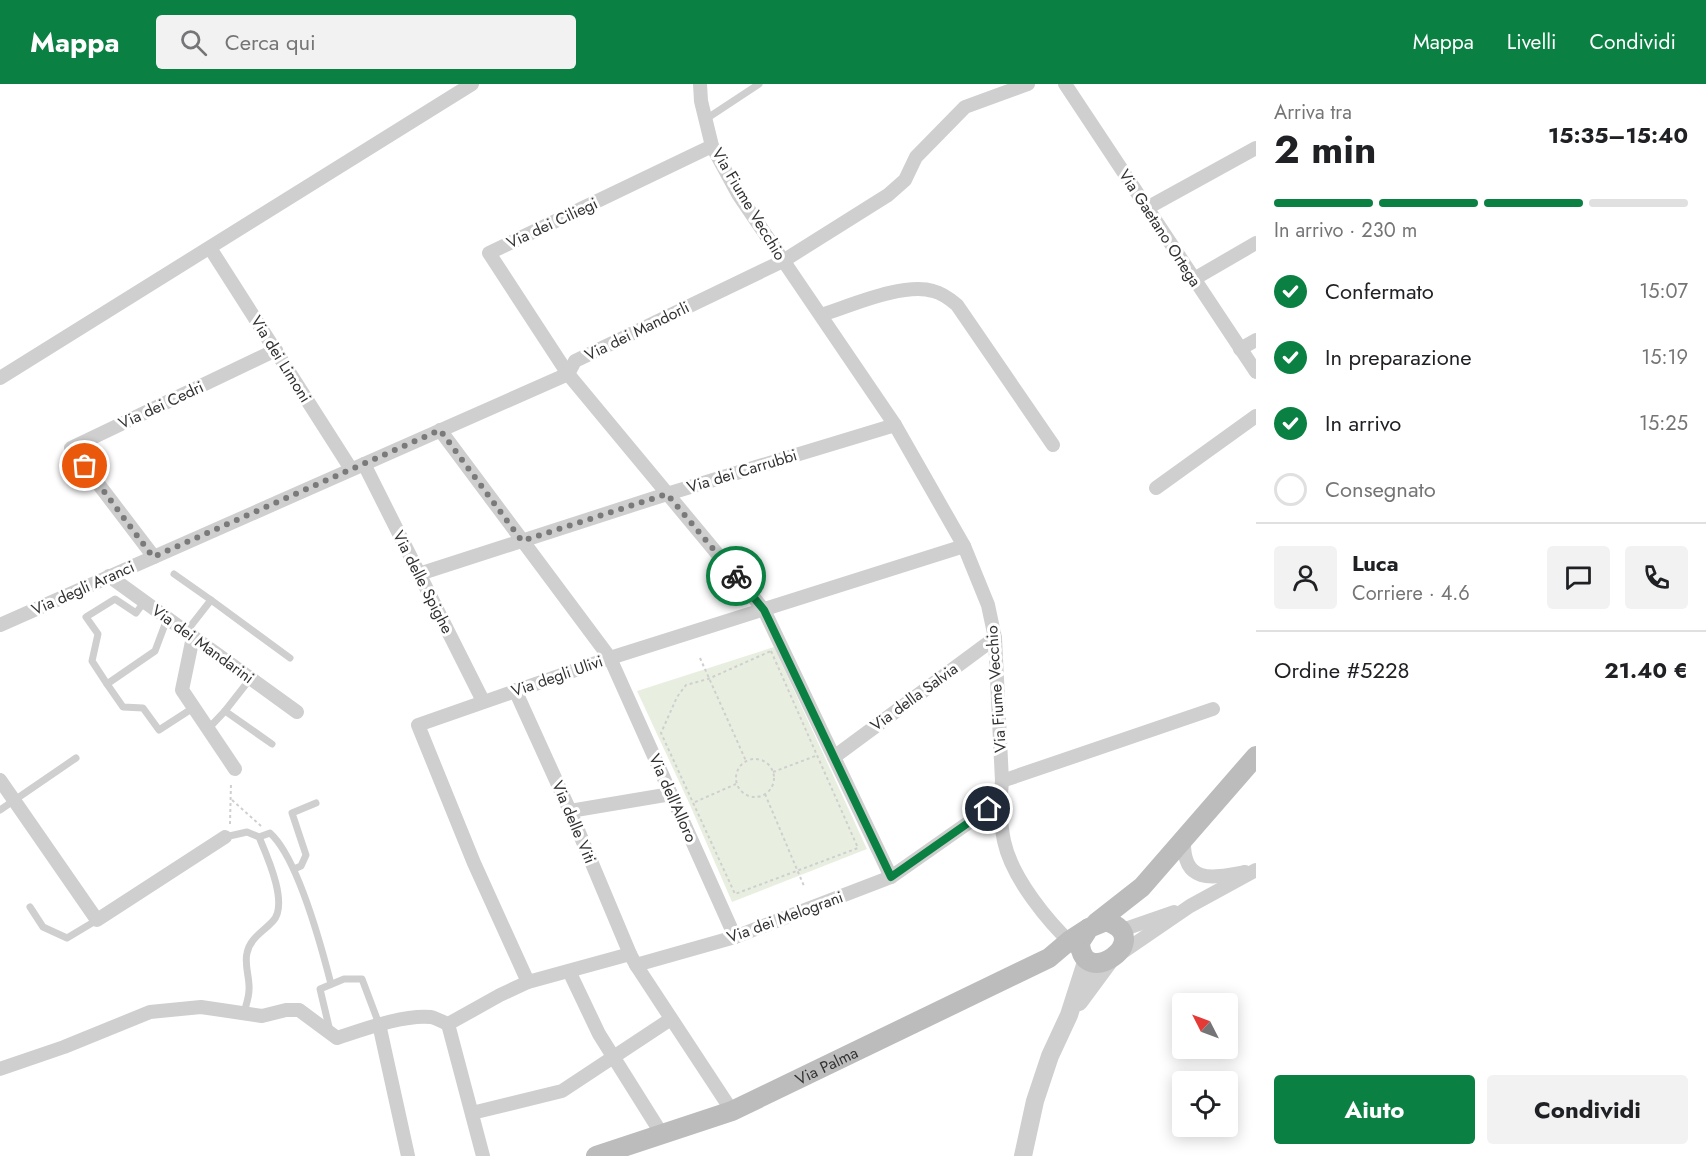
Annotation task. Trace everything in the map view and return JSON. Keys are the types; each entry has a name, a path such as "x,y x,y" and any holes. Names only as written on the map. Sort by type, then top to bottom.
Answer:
{"main road":[{"path":"1081,953 1080,942 1092,926 1142,887 1256,756"},
{"path":"1121,929 1142,887"},
{"path":"1049,958 1081,953 1095,963 1105,963 1112,959 1121,949 1124,938 1121,929 1106,921 1092,926"},
{"name":"Via Palma","path":"596,1156 663,1136 732,1111 1049,958"}],"street":[{"path":"0,378 472,84"},
{"name":"Via Fiume Vecchio","path":"700,84 700,101 712,146 738,194 895,425 964,546 988,605 995,638 1002,782 1000,802 1004,842 1018,878 1081,953"},
{"name":"Via dei Mandorli","path":"357,467 568,374 575,361 783,261 888,195 905,180 916,157 965,107 1028,84"},
{"name":"Via Gaetano Ortega","path":"1065,84 1256,372"},
{"name":"Via dei Ciliegi","path":"568,374 489,253 712,146"},
{"path":"1147,208 1256,148"},
{"path":"1194,279 1256,243"},
{"name":"Via dei Limoni","path":"210,248 276,350 357,467"},
{"path":"821,315 898,291 917,288 948,297 957,305 1053,445"},
{"path":"1240,349 1256,340"},
{"name":"Via dei Cedri","path":"153,557 71,448 276,350"},
{"path":"568,374 764,610 827,754 891,877"},
{"path":"1156,488 1256,416"},
{"name":"Via dei Carrubbi","path":"419,574 667,494 895,425"},
{"name":"Via dell'Alloro","path":"440,430 610,658 735,937"},
{"name":"Via degli Aranci","path":"0,625 357,467"},
{"name":"Via delle Spighe","path":"357,467 419,574 483,701"},
{"name":"Via degli Ulivi","path":"528,982 474,863 418,725 610,658 964,546"},
{"name":"Via dei Mandarini","path":"109,576 297,712"},
{"path":"189,634 182,690 235,769"},
{"name":"Via della Salvia","path":"827,754 995,638"},
{"name":"Via delle Viti","path":"515,690 633,959 732,1111"},
{"path":"1002,782 1213,709"},
{"path":"0,780 98,920 227,837"},
{"path":"570,811 671,794"},
{"name":"Via dei Melograni","path":"448,1024 528,982 569,971 735,937 891,877 988,809"},
{"path":"1184,841 1184,855 1189,866 1199,876 1213,878 1256,870"},
{"path":"1023,1156 1035,1101 1050,1056 1069,1015 1112,959 1190,906 1256,870"},
{"path":"1121,929 1190,906"},
{"path":"1048,916 1062,924 1092,926"},
{"path":"1048,916 1053,930 1054,943 1049,958"},
{"path":"1069,1015 1081,953"},
{"path":"569,971 599,1034 663,1136"},
{"path":"0,1069 64,1047 150,1012 201,1007 262,1016 286,1010 299,1010 337,1038 379,1024 431,1017 448,1024 483,1156"},
{"path":"472,1113 562,1091 671,1019"},
{"path":"379,1024 408,1156"}],"lane":[{"path":"705,119 759,84"},
{"path":"174,574 290,658"},
{"path":"144,602 136,613 115,599 86,617 98,634 92,661 123,707 143,708 159,730 193,708"},
{"path":"189,634 211,600"},
{"path":"107,684 155,651 167,619"},
{"path":"207,729 225,711 250,679"},
{"path":"225,711 272,744"},
{"path":"0,810 76,758"},
{"path":"294,869 301,866 306,855 292,813 316,803"},
{"path":"227,837 247,832 259,837 270,833 279,841 294,869 319,938 331,984"},
{"path":"244,1013 249,988 247,953 254,937 274,920 278,909 277,890 271,866 259,837"},
{"path":"30,907 43,927 67,938 98,920"},
{"path":"330,1031 320,989 344,979 362,979 379,1024"}],"path":[{"path":"771,651 827,754 858,848 735,894 660,733 677,697 686,685 708,679 771,651"},
{"path":"700,658 746,761"},
{"path":"773,772 827,754"},
{"path":"761,760 773,772 773,784 765,795 748,796 739,790 736,784 736,772 746,761 761,760"},
{"path":"227,837 232,800 230,796 231,777 235,769"},
{"path":"679,812 736,784"},
{"path":"765,795 804,886"},
{"path":"232,800 270,833"}],"green space":[{"path":"774,647 867,849 732,902 637,691"}],"way so far":[{"path":"85,466 153,557 440,430 522,541 667,494 736,576"}],"route":[{"path":"736,576 764,610 891,877 988,809"}]}
